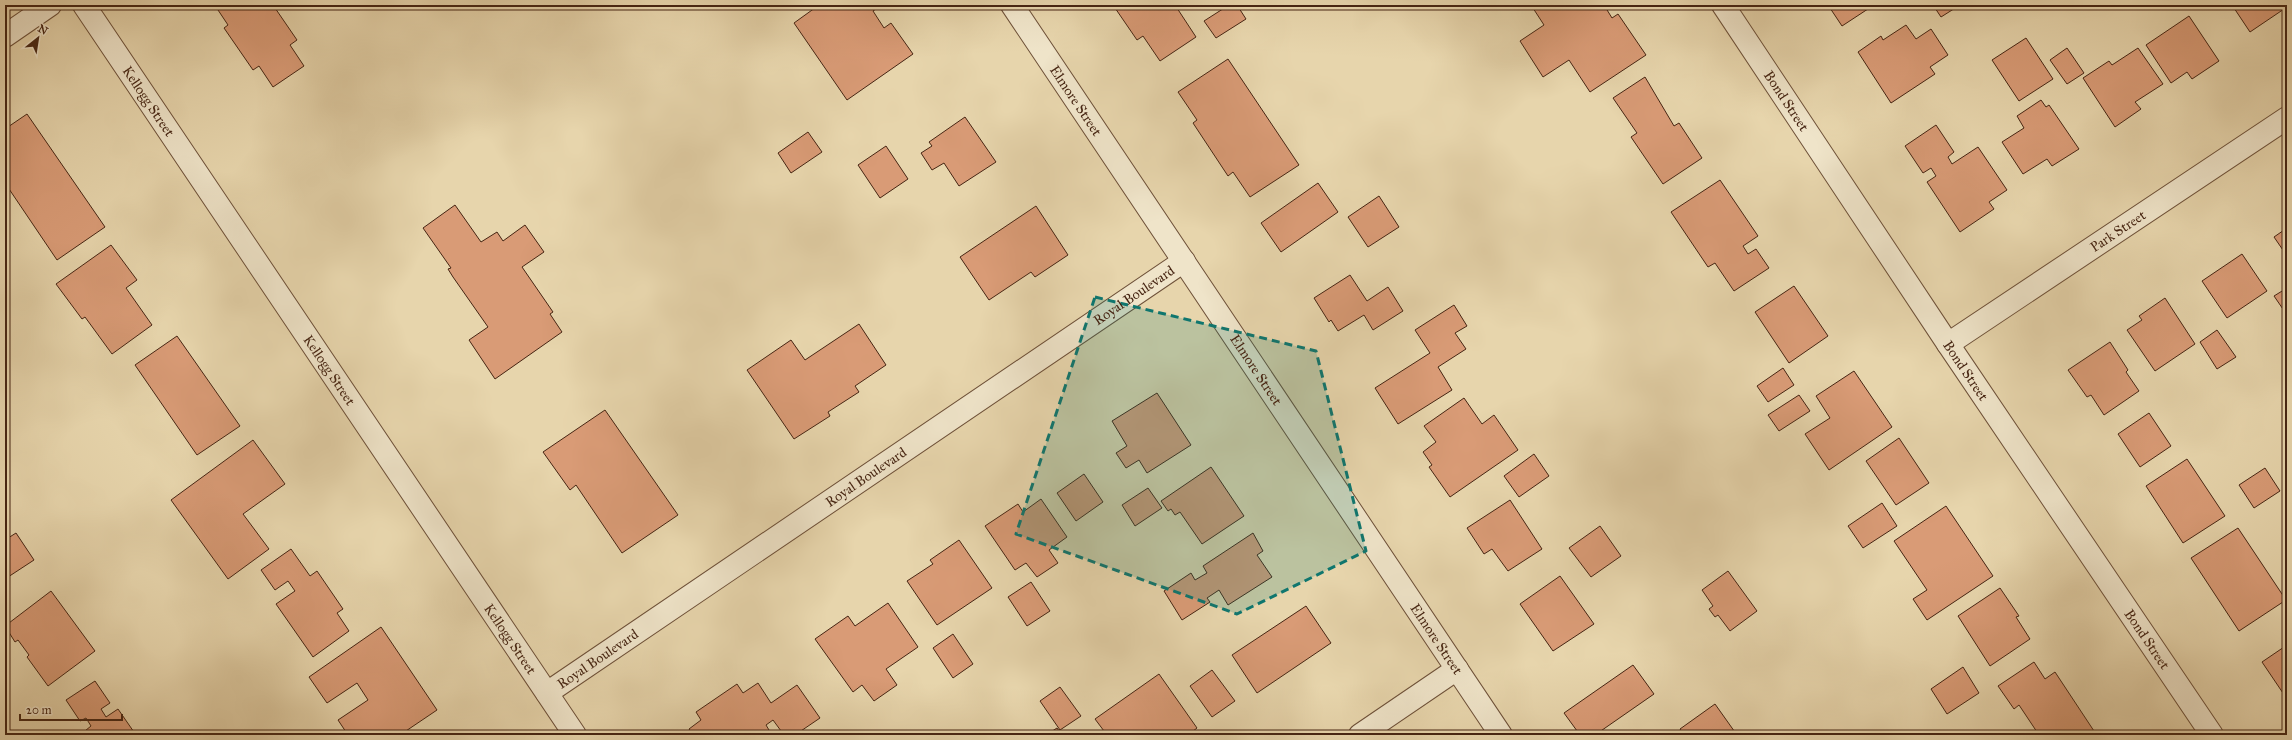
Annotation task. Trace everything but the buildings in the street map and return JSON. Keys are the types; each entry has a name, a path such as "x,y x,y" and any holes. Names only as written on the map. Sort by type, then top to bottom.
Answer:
{"street":[{"path":"5,36 50,5"},
{"name":"Kellogg Street","path":"84,5 575,735"},
{"name":"Elmore Street","path":"1012,5 1501,735"},
{"name":"Bond Street","path":"1723,5 1948,344 2212,735"},
{"name":"Park Street","path":"1948,344 2287,118"},
{"name":"Royal Boulevard","path":"547,693 1184,261"},
{"path":"1360,735 1457,669"}],"highlighted area":[{"path":"1095,297 1316,351 1366,551 1237,614 1016,534"}]}
